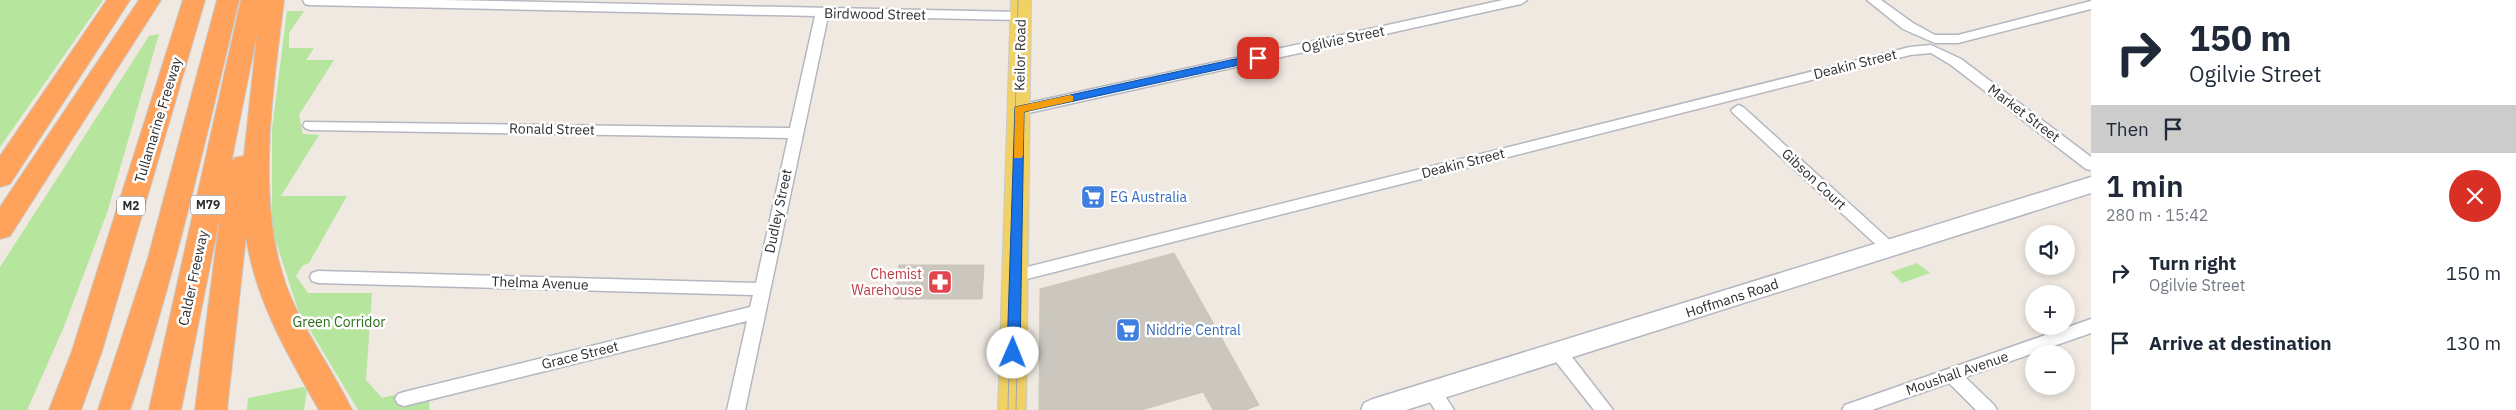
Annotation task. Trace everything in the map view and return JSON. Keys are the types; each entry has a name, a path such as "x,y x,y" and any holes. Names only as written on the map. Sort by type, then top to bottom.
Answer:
{"highway":[{"path":"0,176 119,0"},
{"path":"0,201 136,0"},
{"path":"0,229 150,0"},
{"name":"Tullamarine Freeway","path":"65,410 87,351 194,0"},
{"path":"114,410 135,354 154,287 228,0"},
{"name":"Calder Freeway","path":"165,410 252,0"},
{"path":"273,0 264,66 256,173 258,228 262,251 283,315 336,410"},
{"path":"211,410 234,215 264,66"}],"main road":[{"name":"Keilor Road","path":"1012,410 1021,8"},
{"name":"Hoffmans Road","path":"1373,410 1439,401 1559,353 2091,184"}],"street":[{"name":"Ogilvie Street","path":"1019,110 1522,0"},
{"name":"Market Street","path":"1873,0 2091,164"},
{"name":"Birdwood Street","path":"309,1 822,13 1021,8"},
{"name":"Deakin Street","path":"1015,276 2091,5"},
{"name":"Dudley Street","path":"736,410 756,312 763,289 794,133 822,13"},
{"name":"Gibson Court","path":"1738,110 1889,248"},
{"name":"Ronald Street","path":"310,125 794,133"},
{"name":"Thelma Avenue","path":"318,277 763,289"},
{"name":"Grace Street","path":"404,399 756,312"},
{"name":"Moushall Avenue","path":"1851,410 2091,326"},
{"path":"1559,353 1604,410"},
{"path":"1951,374 1988,410"}],"green space":[{"path":"0,0 103,0 0,147"},
{"name":"Green Corridor","path":"287,11 304,11 289,33 289,48 314,48 306,60 334,60 299,115 303,134 319,135 281,196 347,196 309,263 302,266 296,276 308,293 372,293 366,380 382,398 430,386 429,410 358,410 298,310 272,229 272,129"},
{"path":"159,34 107,213 63,329 27,410 0,410 0,267 149,36"},
{"path":"1917,263 1930,273 1902,283 1891,272"},
{"path":"303,387 307,390 304,410 247,410 248,398"}],"building":[{"name":"Niddrie Central","path":"1174,253 1259,405 1245,410 1213,410 1203,392 1142,410 1039,410 1040,289"},
{"name":"Chemist Warehouse","path":"899,265 984,265 982,299 895,299"}],"tram line":[{"path":"1008,410 1018,0"},
{"path":"1016,410 1020,245"}],"slow traffic":[{"path":"1018,155 1019,110 1070,99"}],"place":[{"name":"EG Australia","path":"1093,197"},
{"name":"Chemist Warehouse","path":"940,282"},
{"name":"Niddrie Central","path":"1128,330"}],"route":[{"path":"1013,353 1019,110 1258,58"}]}
